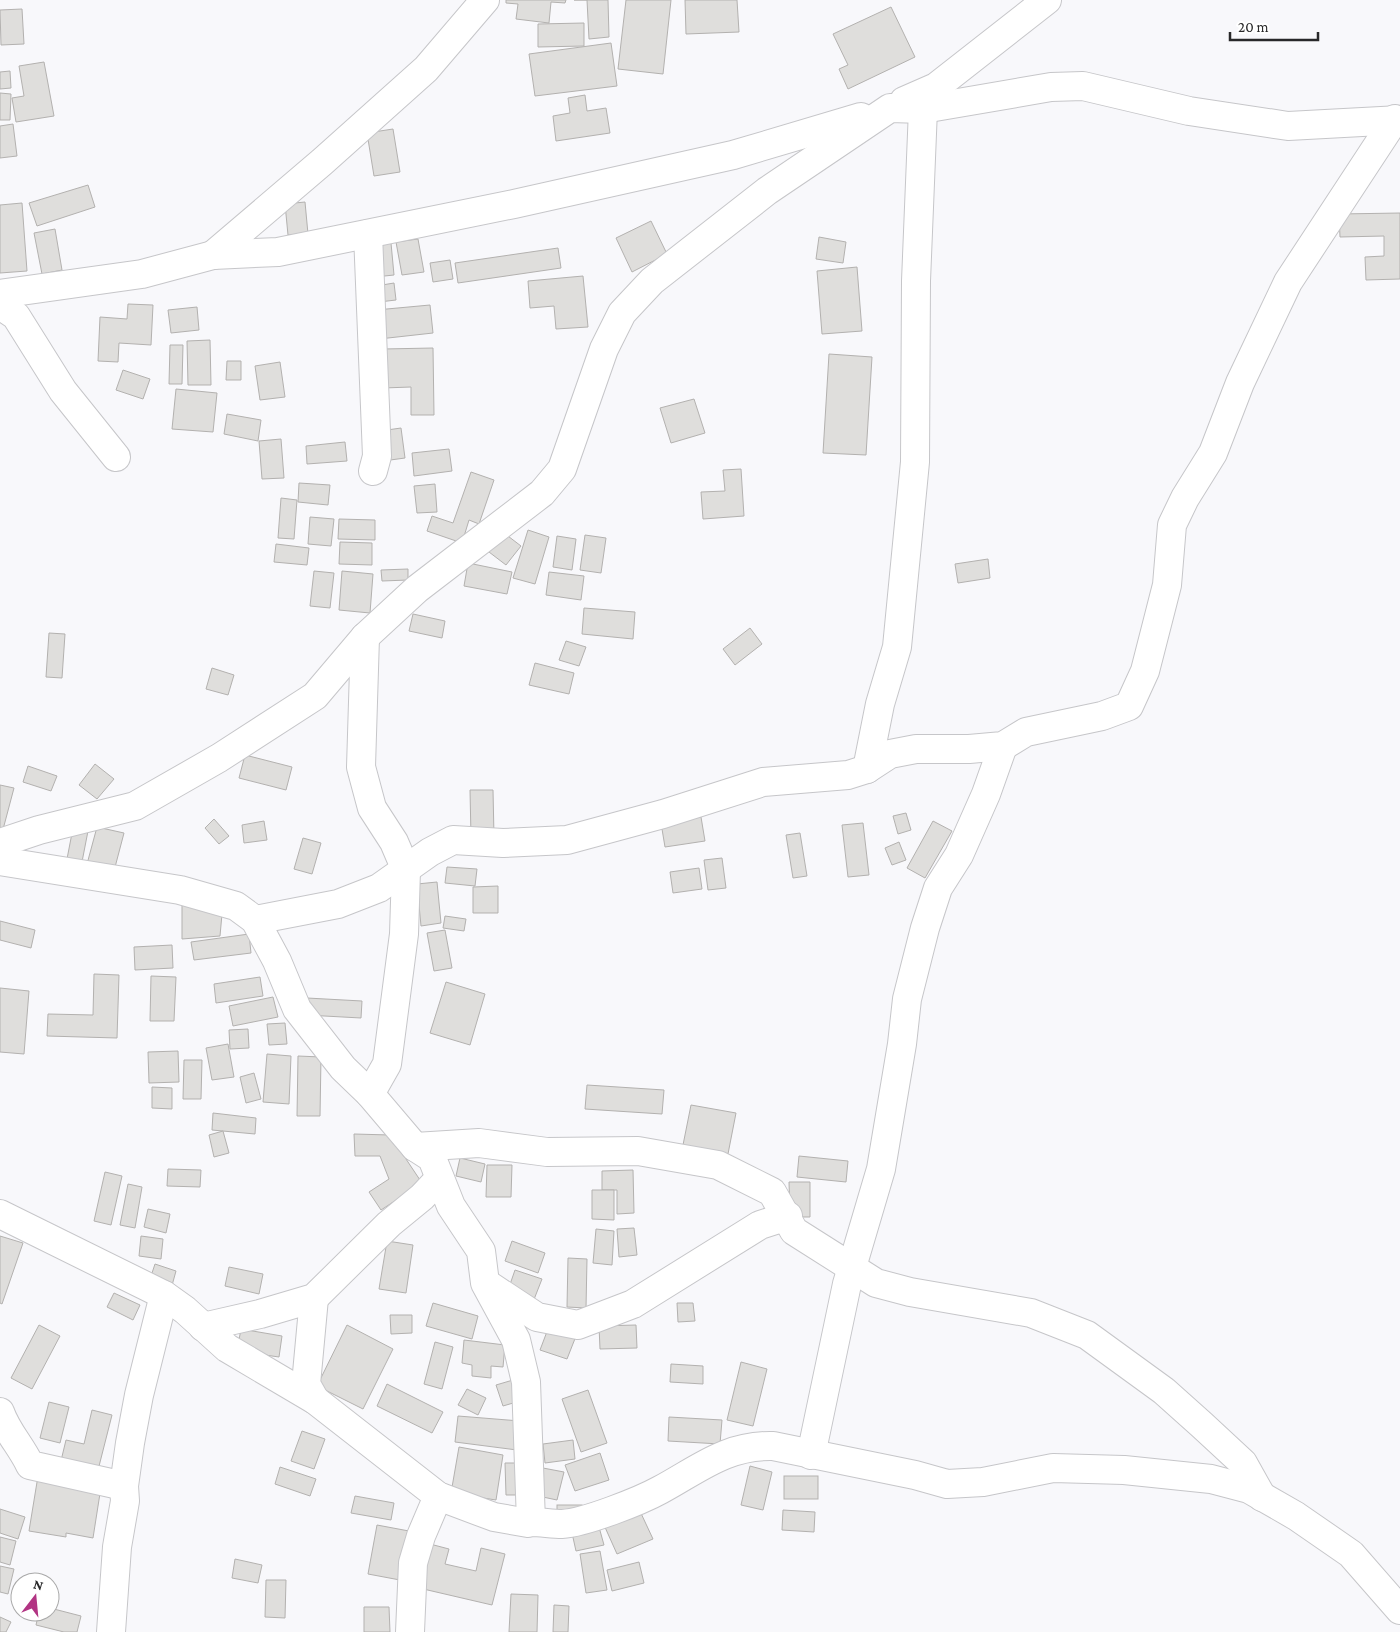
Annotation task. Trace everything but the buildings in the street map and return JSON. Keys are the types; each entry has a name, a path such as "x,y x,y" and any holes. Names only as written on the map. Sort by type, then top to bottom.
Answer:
{"street":[{"path":"213,254 322,162 426,68 485,0"},
{"path":"0,294 142,274 213,254 278,252 733,155 890,108 936,87 1047,0"},
{"path":"0,843 39,830 135,806 171,787 315,696 365,638 417,589 542,493 562,469 604,348 622,313 652,281 767,191 890,108 923,108 1051,87 1082,86 1189,111 1288,126 1398,120"},
{"path":"867,769 880,704 897,647 915,462 916,281 923,108"},
{"path":"255,920 338,904 379,888 430,852 453,840 503,843 567,840 663,814 763,782 848,775 867,769 890,754 916,749 969,750 1003,746 1026,732 1102,716 1129,706 1146,671 1167,584 1172,525 1185,498 1213,453 1240,383 1288,282 1398,120"},
{"path":"368,234 377,456 373,471"},
{"path":"0,305 16,316 63,391 116,457"},
{"path":"365,638 361,767 372,808 394,842 406,870 404,934 387,1064 370,1094"},
{"path":"811,1455 852,1268 881,1169 902,1044 907,999 925,928 938,888 959,855 986,794 1003,746"},
{"path":"0,861 180,890 236,906 255,920 277,961 297,1009 343,1068 370,1094 415,1147 432,1158 451,1206 481,1251 485,1283 516,1340 526,1382 531,1522"},
{"path":"415,1147 479,1143 547,1152 638,1152 718,1165 772,1192 788,1216 794,1231 876,1283 901,1290 1031,1313 1086,1335 1164,1391 1202,1425 1243,1463 1262,1496"},
{"path":"202,1328 314,1298 389,1224 422,1197 439,1179"},
{"path":"0,1214 164,1295 185,1310 202,1328 227,1348 315,1400 438,1496 494,1517 528,1524 531,1522 563,1524 596,1515 658,1492 735,1449 756,1446 773,1446 915,1475 947,1484 983,1482 1053,1468 1124,1470 1211,1479 1249,1489 1351,1554 1400,1610"},
{"path":"485,1283 537,1317 578,1325 633,1304 760,1225 788,1216"},
{"path":"111,1632 116,1547 125,1501 124,1486 139,1395 164,1295"},
{"path":"314,1298 306,1384 315,1400"},
{"path":"0,1412 6,1428 22,1447 30,1465 124,1486"},
{"path":"410,1632 414,1563 421,1536 438,1496"}]}
